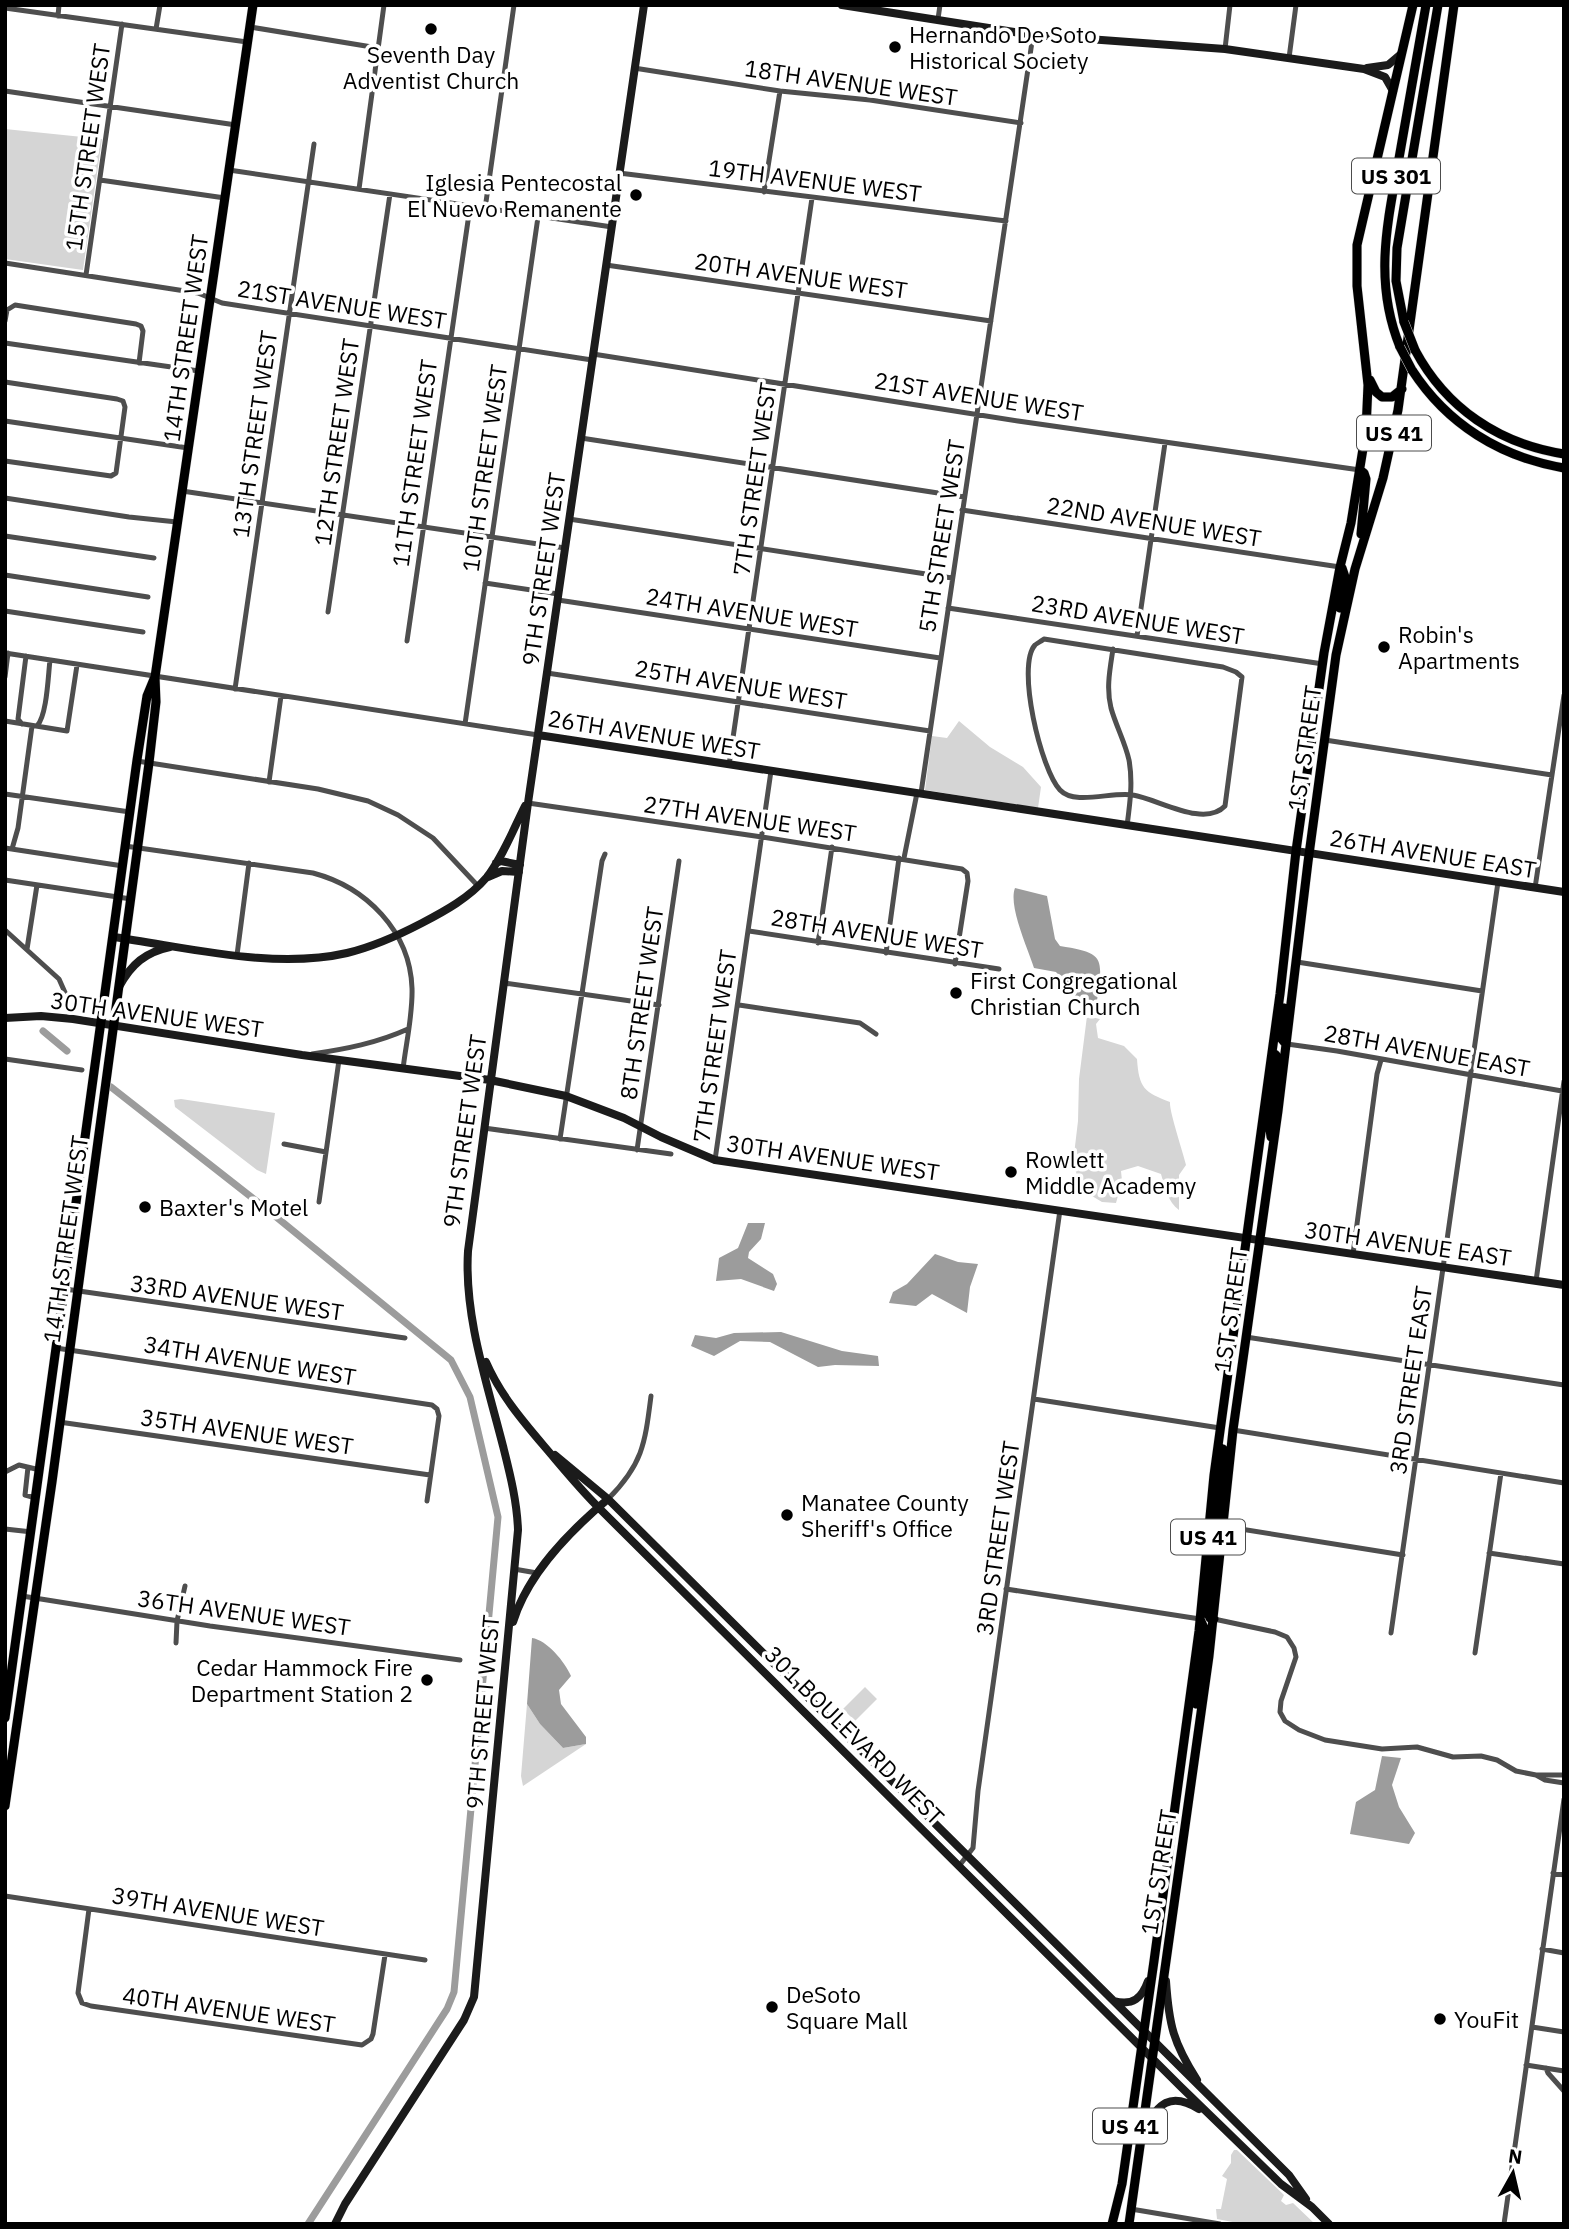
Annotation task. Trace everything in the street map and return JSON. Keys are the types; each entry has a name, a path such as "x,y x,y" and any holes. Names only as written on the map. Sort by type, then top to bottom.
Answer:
{"main road":[{"name":"14TH STREET WEST","path":"5,1806 138,848 156,702 155,677 253,5"},
{"name":"9TH STREET WEST","path":"335,2224 345,2204 464,2020 474,1997 517,1530 515,1493 471,1313 467,1265 519,868 643,5"},
{"path":"842,5 1033,35 1225,49 1364,69 1385,77 1392,90"},
{"name":"US 41","path":"1340,567 1351,523 1367,420 1367,376 1357,292 1356,257 1359,233 1413,5"},
{"name":"US 301","path":"1426,5 1384,248 1385,293 1390,316 1400,347 1412,370 1438,404 1473,434 1513,455 1564,468"},
{"name":"US 301","path":"1438,5 1396,248 1396,281 1404,321 1415,350 1437,384 1477,422 1517,443 1564,454"},
{"name":"US 41","path":"1360,549 1386,466 1402,389 1454,5"},
{"path":"1364,69 1388,65 1401,54"},
{"path":"1367,376 1382,397 1395,396 1402,389"},
{"path":"1331,694 1329,669 1345,577 1345,572 1340,567 1352,562 1360,549 1366,478 1360,470"},
{"name":"1ST STREET","path":"1141,2047 1159,1960 1199,1723 1214,1619 1233,1430 1287,1044 1309,853 1342,623 1360,549"},
{"name":"1ST STREET","path":"1152,2058 1159,1960 1220,1429 1284,961 1296,852 1340,567"},
{"name":"14TH STREET WEST","path":"5,1718 137,761 147,696 155,677"},
{"name":"26TH AVENUE WEST","path":"538,736 1296,852"},
{"path":"113,937 283,959 350,953 446,911 478,886 496,863 529,800"},
{"name":"26TH AVENUE EAST","path":"1296,852 1564,892"},
{"path":"496,863 501,861 519,868"},
{"path":"485,879 502,871 519,868"},
{"path":"118,989 128,971 140,958 174,946"},
{"path":"1284,961 1288,979 1281,1038 1287,1044"},
{"name":"30TH AVENUE WEST","path":"5,1017 41,1016 101,1023 302,1055 490,1080 566,1096 598,1107 715,1160 1246,1239"},
{"path":"1272,1052 1278,1060 1269,1122 1273,1145"},
{"name":"30TH AVENUE EAST","path":"1246,1239 1564,1285"},
{"name":"301 BOULEVARD WEST","path":"478,1339 503,1394 562,1469 598,1507 1281,2185 1312,2207"},
{"path":"1220,1429 1223,1450 1216,1519 1222,1526"},
{"name":"301 BOULEVARD WEST","path":"545,1446 608,1499 1204,2091"},
{"path":"508,1640 520,1603 546,1560 608,1499"},
{"path":"1208,1534 1213,1557 1208,1613 1210,1618 1214,1619"},
{"path":"1199,1723 1196,1702 1205,1630 1200,1619"},
{"path":"1113,2000 1128,2003 1140,1997 1159,1960"},
{"path":"1159,1960 1174,2039 1204,2091 1289,2175 1312,2207 1329,2224"},
{"name":"US 41","path":"1112,2224 1141,2047"},
{"name":"US 41","path":"1129,2224 1152,2058"},
{"path":"1142,2132 1156,2109 1176,2100 1190,2103 1211,2116"}],"street":[{"path":"58,16 59,5"},
{"path":"156,29 160,5"},
{"path":"359,189 384,5"},
{"path":"485,209 514,5"},
{"path":"938,19 940,5"},
{"path":"1225,49 1230,5"},
{"path":"1289,58 1296,5"},
{"path":"5,8 247,42"},
{"name":"15TH STREET WEST","path":"86,275 122,24"},
{"path":"250,27 378,48"},
{"name":"5TH STREET WEST","path":"886,953 902,858 919,793 930,731 1033,35"},
{"name":"18TH AVENUE WEST","path":"634,68 780,91 870,100 1021,123"},
{"path":"5,91 236,125"},
{"path":"764,191 780,91"},
{"name":"13TH STREET WEST","path":"235,689 314,144"},
{"path":"229,170 611,228"},
{"name":"19TH AVENUE WEST","path":"619,173 1006,221"},
{"path":"100,180 225,198"},
{"name":"12TH STREET WEST","path":"328,612 390,194"},
{"name":"7TH STREET WEST","path":"729,765 812,198"},
{"name":"11TH STREET WEST","path":"407,641 470,207"},
{"name":"10TH STREET WEST","path":"465,724 538,217"},
{"name":"21ST AVENUE WEST","path":"5,263 198,292 222,303 519,350 593,357 786,383 1165,443 1360,470"},
{"name":"20TH AVENUE WEST","path":"606,265 991,321"},
{"path":"5,321 9,308 15,305 141,326 143,331 139,363"},
{"path":"5,343 200,371"},
{"path":"5,382 123,401 125,407 114,475 5,461"},
{"path":"5,421 188,448"},
{"path":"581,438 964,497"},
{"path":"1137,636 1165,443"},
{"path":"182,491 565,548"},
{"path":"5,498 177,522"},
{"name":"22ND AVENUE WEST","path":"962,510 1340,567"},
{"path":"569,519 952,578"},
{"path":"5,536 154,558"},
{"path":"5,575 148,597"},
{"name":"24TH AVENUE WEST","path":"485,583 749,629 940,658"},
{"name":"23RD AVENUE WEST","path":"948,608 1323,664"},
{"path":"5,611 143,632"},
{"path":"1044,639 1113,649 1223,667 1242,677 1223,810 1193,814 1148,797 1130,794 1082,798 1060,790 1049,772 1038,741 1028,684 1035,644 1044,639"},
{"path":"1113,649 1109,694 1129,760 1132,780 1127,825"},
{"path":"5,677 7,653"},
{"name":"26TH AVENUE WEST","path":"7,653 538,736"},
{"path":"22,724 18,719 26,656"},
{"path":"34,726 40,723 44,710 50,660"},
{"path":"5,721 66,731 77,665"},
{"name":"25TH AVENUE WEST","path":"547,673 930,731"},
{"path":"1535,888 1564,695"},
{"path":"269,782 281,696"},
{"path":"34,726 18,828 9,849 123,866"},
{"path":"1325,740 1552,775"},
{"path":"137,761 352,796 391,811 417,826 433,838 478,886"},
{"name":"7TH STREET WEST","path":"715,1160 771,771"},
{"path":"5,794 130,812"},
{"name":"27TH AVENUE WEST","path":"529,800 956,867 965,871 968,881 955,964"},
{"path":"125,846 313,873 342,883 368,900 398,934 410,970 412,995 403,1069"},
{"path":"818,943 832,847"},
{"path":"560,1139 601,861 605,854"},
{"name":"8TH STREET WEST","path":"637,1150 679,862"},
{"path":"237,955 249,863"},
{"path":"5,880 131,899"},
{"name":"3RD STREET EAST","path":"1391,1633 1498,882"},
{"path":"27,949 37,885"},
{"path":"5,930 60,979 67,997"},
{"name":"28TH AVENUE WEST","path":"749,932 999,970"},
{"path":"1297,962 1482,990"},
{"path":"504,983 659,1005"},
{"path":"739,1005 860,1023 876,1034"},
{"name":"30TH AVENUE WEST","path":"302,1055 354,1048 385,1040 408,1029"},
{"name":"28TH AVENUE EAST","path":"1287,1044 1470,1074 1490,1080 1563,1086"},
{"path":"5,1059 82,1070"},
{"path":"319,1202 339,1060"},
{"path":"1353,1254 1381,1060"},
{"path":"1536,1281 1563,1086"},
{"path":"484,1128 671,1154"},
{"path":"284,1144 326,1152"},
{"name":"3RD STREET WEST","path":"959,1866 968,1856 974,1841 978,1791 1060,1210"},
{"name":"33RD AVENUE WEST","path":"65,1289 405,1338"},
{"path":"1246,1338 1564,1385"},
{"name":"34TH AVENUE WEST","path":"57,1348 432,1405 439,1416 430,1475"},
{"path":"608,1499 630,1474 642,1452 651,1396"},
{"path":"1034,1399 1220,1429"},
{"name":"35TH AVENUE WEST","path":"59,1422 430,1475"},
{"path":"1233,1430 1564,1483"},
{"path":"5,1472 19,1465 40,1470"},
{"path":"28,1467 25,1495 36,1498"},
{"path":"1475,1653 1501,1473"},
{"path":"427,1501 430,1475"},
{"path":"1222,1526 1403,1555"},
{"path":"6,1528 32,1532"},
{"path":"1489,1553 1564,1564"},
{"path":"514,1569 537,1573"},
{"path":"176,1643 177,1621 186,1586"},
{"path":"1006,1589 1200,1619"},
{"name":"36TH AVENUE WEST","path":"22,1596 177,1621 460,1660"},
{"path":"699,1607 708,1599"},
{"path":"1214,1619 1275,1632 1285,1636 1292,1644 1296,1657 1281,1701 1280,1712 1290,1726 1325,1740 1382,1749 1417,1747 1452,1757 1487,1757 1516,1771 1536,1775 1564,1775"},
{"path":"1536,1775 1545,1780 1564,1783"},
{"path":"1504,2224 1564,1799"},
{"path":"1553,1873 1564,1875"},
{"name":"39TH AVENUE WEST","path":"5,1896 425,1960"},
{"name":"40TH AVENUE WEST","path":"89,1909 78,1998 82,2003 91,2006 362,2045 371,2039 375,2026 386,1955"},
{"path":"1542,1949 1564,1953"},
{"path":"1532,2027 1564,2032"},
{"path":"1526,2065 1564,2071"},
{"path":"1546,2068 1564,2091"},
{"path":"1131,2209 1220,2224"}],"shaded area":[{"path":"5,129 102,139 83,270 5,259"},
{"path":"959,721 990,747 1023,767 1041,787 1038,808 925,790 932,736 947,738"},
{"path":"1015,888 1047,896 1055,939 1060,946 1086,951 1098,960 1100,975 1095,1003 1080,1002 1056,972 1034,968 1016,916"},
{"path":"1087,1016 1100,1019 1096,1024 1098,1038 1124,1046 1137,1059 1139,1077 1144,1088 1170,1102 1186,1165 1179,1175 1179,1210 1170,1199 1161,1174 1138,1166 1121,1171 1122,1181 1116,1203 1102,1202 1082,1190 1073,1163"},
{"path":"174,1100 275,1113 266,1174 257,1170 175,1107"},
{"path":"748,1223 765,1223 761,1239 749,1252 748,1258 773,1274 777,1284 774,1291 741,1279 716,1281 719,1258 738,1248"},
{"path":"935,1254 958,1262 978,1264 970,1287 967,1313 932,1294 916,1306 889,1303 893,1292 907,1284"},
{"path":"781,1332 842,1351 878,1356 879,1366 818,1367 770,1342 740,1341 714,1356 691,1346 695,1335 716,1338 734,1333"},
{"path":"532,1638 549,1647 568,1670 571,1676 559,1690 561,1704 586,1737 586,1744 563,1748 540,1724 527,1704"},
{"path":"865,1687 877,1699 855,1721 843,1709"},
{"path":"527,1704 540,1724 563,1748 586,1744 523,1786 521,1776"},
{"path":"1382,1756 1401,1758 1392,1785 1399,1807 1415,1833 1409,1844 1350,1834 1356,1802 1375,1790"},
{"path":"1234,2150 1284,2195 1281,2201 1286,2205 1293,2203 1315,2224 1243,2224 1217,2219 1216,2209 1221,2209 1227,2179 1222,2176 1231,2163"}],"waterway":[{"path":"43,1031 67,1051"},
{"path":"111,1087 264,1207 451,1360 470,1397 498,1517 454,1992 447,2009 308,2224"}],"place":[{"name":"Seventh Day Adventist Church","path":"431,29"},
{"name":"Hernando De Soto Historical Society","path":"895,47"},
{"name":"Iglesia Pentecostal El Nuevo Remanente","path":"636,195"},
{"name":"Robin's Apartments","path":"1384,647"},
{"name":"First Congregational Christian Church","path":"956,993"},
{"name":"Rowlett Middle Academy","path":"1011,1172"},
{"name":"Baxter's Motel","path":"145,1207"},
{"name":"Manatee County Sheriff's Office","path":"787,1515"},
{"name":"Cedar Hammock Fire Department Station 2","path":"427,1680"},
{"name":"DeSoto Square Mall","path":"772,2007"},
{"name":"YouFit","path":"1440,2019"}]}
